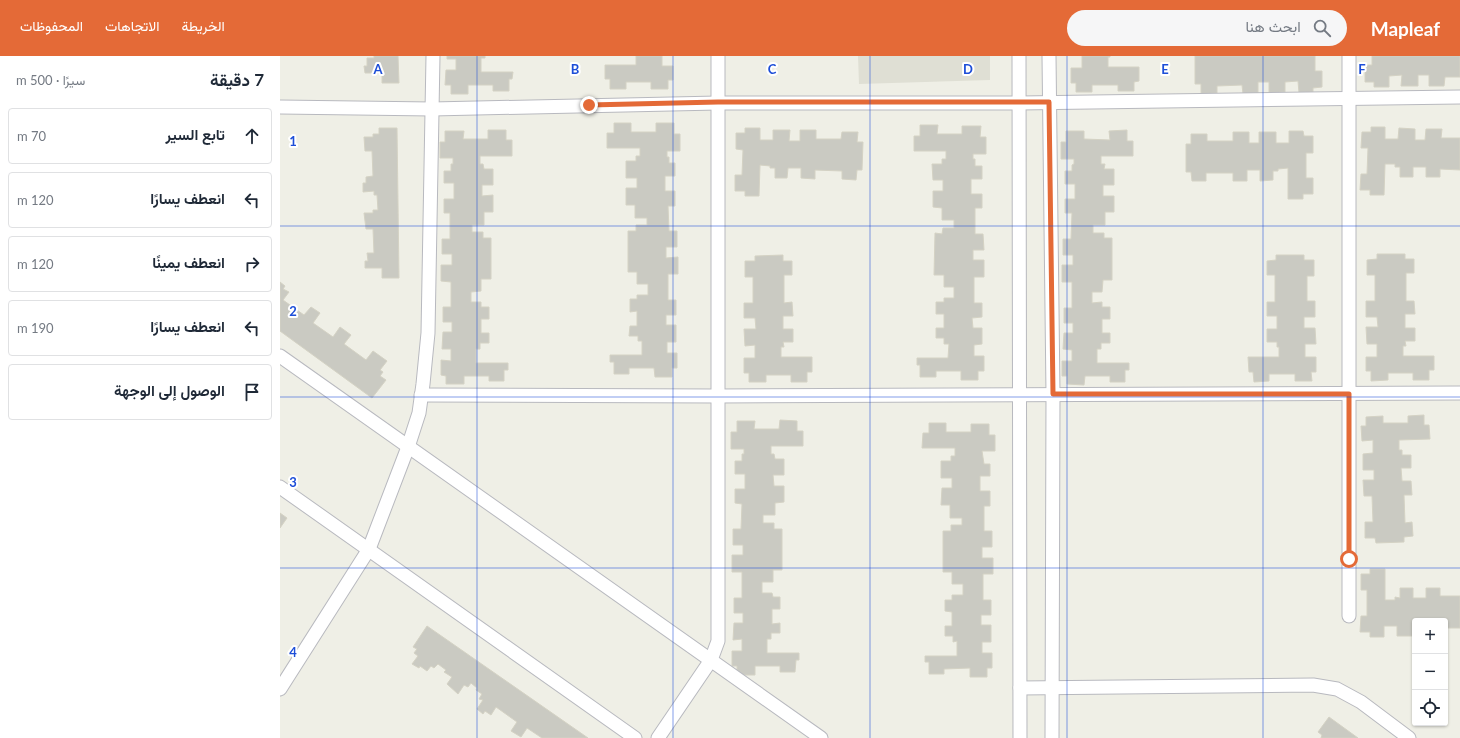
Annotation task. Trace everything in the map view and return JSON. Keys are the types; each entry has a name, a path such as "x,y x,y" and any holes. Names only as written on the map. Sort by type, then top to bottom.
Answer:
{"street":[{"path":"280,689 369,549 408,447 419,413 428,333 433,56"},
{"path":"658,738 711,660 718,641 718,56"},
{"path":"1019,56 1020,738"},
{"path":"1049,56 1053,394 1052,738"},
{"path":"1349,56 1349,616"},
{"path":"280,107 432,109 718,102 1020,103 1460,97"},
{"path":"280,356 821,738"},
{"path":"421,395 718,396 1460,393"},
{"path":"280,487 635,738"},
{"path":"1020,688 1313,685 1337,689 1361,702 1409,738"}],"shaded area":[{"path":"858,56 990,56 990,80 859,84"}],"building":[{"path":"374,56 398,56 399,83 382,83 382,73 365,73 364,66 367,66 367,58 374,58"},
{"path":"447,56 485,56 485,58 481,58 481,72 513,72 512,79 509,79 509,91 493,91 493,85 468,85 468,94 451,94 451,85 445,85 446,70 456,70 456,59 447,59"},
{"path":"636,56 662,56 662,66 673,66 673,80 668,80 668,89 651,89 651,82 626,82 626,89 610,89 610,79 605,79 605,65 636,65"},
{"path":"1082,56 1110,56 1108,57 1108,67 1139,67 1139,81 1134,82 1134,91 1118,91 1118,85 1092,85 1092,92 1076,92 1076,83 1071,83 1071,68 1082,68"},
{"path":"1195,56 1315,56 1315,71 1322,71 1322,87 1313,88 1313,92 1299,93 1298,81 1285,82 1285,92 1269,93 1269,82 1258,82 1258,93 1243,94 1242,85 1217,86 1217,93 1201,94 1201,84 1195,84"},
{"path":"1372,56 1460,56 1460,77 1445,77 1444,86 1429,86 1429,75 1418,75 1418,86 1401,86 1402,75 1389,76 1389,87 1374,87 1374,82 1365,82 1365,65 1372,65"},
{"path":"614,123 631,123 631,132 656,132 656,123 674,123 674,134 680,134 680,151 667,151 669,163 675,163 675,176 665,176 665,191 675,191 675,206 668,206 669,231 677,231 677,247 666,247 666,258 678,257 678,274 668,274 668,300 676,300 676,315 666,315 666,325 676,325 676,342 667,342 667,353 677,353 677,368 672,368 672,377 655,377 654,368 629,368 629,374 614,374 614,362 610,362 610,355 642,355 642,341 638,341 638,336 629,336 630,326 637,326 637,311 630,312 630,299 637,299 637,295 648,295 648,284 637,284 637,272 628,272 628,231 636,231 636,225 647,225 647,218 635,218 635,205 626,205 626,188 637,188 637,178 626,178 626,161 636,161 636,156 640,156 640,148 607,148 607,133 614,133"},
{"path":"920,125 938,125 937,134 962,134 962,126 981,126 980,137 986,137 986,154 973,154 975,166 982,166 982,179 971,179 971,194 982,194 982,208 975,208 975,234 983,234 984,250 973,250 973,260 984,260 984,277 974,277 974,303 982,303 982,317 972,318 973,328 982,328 982,344 974,345 974,356 984,356 984,371 978,371 978,380 961,380 961,371 936,371 936,377 920,377 920,365 917,365 917,358 948,358 949,344 944,344 944,338 936,338 936,328 944,328 944,314 936,314 936,302 944,302 944,298 954,298 954,287 944,287 944,275 934,275 935,233 942,234 943,228 954,228 954,220 942,220 942,208 933,207 933,191 943,191 943,180 933,180 932,164 942,164 942,159 946,159 946,151 914,151 914,136 920,136"},
{"path":"1371,127 1385,127 1385,139 1398,139 1399,128 1415,129 1415,140 1425,140 1426,129 1442,129 1441,138 1460,138 1460,170 1440,169 1440,177 1426,177 1426,167 1413,167 1413,177 1400,177 1400,167 1395,167 1395,164 1385,164 1384,195 1370,195 1370,190 1360,190 1361,174 1367,174 1368,148 1361,148 1362,132 1371,132"},
{"path":"379,128 397,128 399,278 382,278 382,268 365,268 365,261 368,261 367,253 374,253 373,229 366,229 364,213 373,213 373,210 378,210 377,195 374,195 374,191 363,192 363,183 366,183 366,177 373,176 372,151 365,151 364,137 373,137 373,134 379,134"},
{"path":"745,128 760,128 760,140 773,140 773,130 790,130 789,141 800,141 800,130 816,130 816,139 841,139 842,132 858,132 857,142 863,142 862,170 857,170 856,180 842,179 842,171 815,170 815,179 801,178 801,168 788,168 787,178 775,178 775,168 760,165 759,196 745,196 745,191 735,191 735,175 742,175 743,150 736,149 736,133 745,133"},
{"path":"488,130 506,130 506,140 512,140 512,156 480,156 480,164 483,164 484,169 493,169 493,185 482,185 482,196 493,195 493,212 484,212 484,225 472,225 472,232 483,232 483,238 491,238 491,279 481,279 481,291 471,292 471,302 481,302 481,307 489,307 489,319 481,319 481,333 489,333 489,343 480,343 480,349 476,349 476,363 508,363 508,370 504,370 504,381 489,381 489,376 464,376 464,384 446,384 446,376 441,375 441,360 451,361 451,349 442,349 443,332 452,332 452,322 443,322 443,307 451,307 451,282 441,281 441,265 452,265 452,254 442,254 442,239 450,239 450,213 444,213 444,199 454,199 454,183 444,183 444,171 451,171 453,158 440,158 440,142 445,142 445,131 464,131 463,139 488,139"},
{"path":"1127,130 1127,141 1133,141 1133,156 1101,156 1101,164 1105,164 1104,169 1114,169 1114,185 1103,185 1103,196 1114,196 1114,212 1105,212 1105,225 1093,225 1093,233 1104,233 1104,238 1112,238 1112,280 1103,280 1102,292 1092,292 1092,303 1102,302 1102,307 1110,307 1110,319 1102,319 1102,333 1110,333 1110,343 1101,343 1101,349 1097,349 1097,363 1129,363 1129,370 1125,370 1125,382 1110,382 1110,376 1085,376 1084,385 1067,384 1067,376 1062,376 1062,361 1072,361 1072,350 1063,349 1064,333 1073,333 1073,323 1064,323 1064,308 1072,308 1072,282 1062,282 1062,265 1073,265 1073,255 1063,255 1063,239 1071,239 1072,213 1065,213 1065,199 1075,199 1075,184 1065,184 1065,171 1072,171 1074,159 1061,159 1061,142 1066,142 1066,131 1084,131 1084,139 1110,140 1109,131"},
{"path":"1289,131 1303,131 1304,136 1313,136 1313,153 1306,153 1306,178 1313,178 1313,194 1303,194 1303,199 1288,199 1288,168 1273,171 1273,180 1260,181 1260,170 1247,170 1247,181 1233,181 1233,173 1206,173 1206,181 1192,181 1191,172 1186,172 1186,144 1191,144 1191,134 1207,134 1207,141 1233,141 1233,132 1249,132 1249,143 1259,143 1259,132 1276,132 1276,143 1289,143"},
{"path":"1377,254 1405,254 1405,259 1414,259 1414,273 1406,273 1406,301 1414,301 1415,314 1405,314 1405,328 1415,328 1415,341 1405,341 1406,346 1403,346 1403,356 1434,356 1434,370 1429,370 1429,380 1413,380 1413,373 1388,373 1388,380 1371,381 1371,371 1366,371 1366,357 1377,357 1377,344 1367,344 1366,327 1378,327 1377,317 1366,317 1366,301 1375,301 1375,275 1367,275 1367,260 1377,259"},
{"path":"783,255 783,261 792,261 792,275 784,275 784,303 792,302 793,316 783,316 783,329 793,329 793,342 783,342 784,347 781,347 781,357 812,357 812,372 807,372 807,382 791,382 791,375 766,375 766,382 749,382 749,373 744,373 744,358 755,358 755,345 745,346 744,329 756,329 755,318 744,318 744,303 753,303 753,277 745,277 745,261 755,261 755,256"},
{"path":"1276,255 1304,255 1304,260 1314,260 1314,276 1307,276 1307,301 1315,301 1315,317 1304,317 1304,328 1315,328 1316,344 1305,344 1305,357 1316,357 1316,372 1311,372 1312,381 1295,381 1295,374 1269,374 1269,381 1254,382 1253,372 1249,372 1248,357 1279,357 1279,347 1277,347 1277,342 1267,342 1267,329 1277,329 1277,316 1267,316 1267,302 1275,302 1275,275 1267,275 1267,261 1276,260"},
{"path":"280,282 285,286 283,289 289,292 283,300 304,315 311,307 320,313 313,323 333,337 340,327 351,335 344,344 366,360 373,351 387,361 380,370 383,372 380,376 386,380 372,398 280,331"},
{"path":"1424,415 1424,425 1429,425 1430,439 1399,440 1399,450 1402,450 1402,455 1411,455 1411,468 1401,468 1402,481 1411,481 1412,495 1404,495 1405,523 1412,522 1413,536 1404,537 1404,542 1376,543 1375,538 1365,538 1365,522 1373,522 1372,496 1364,496 1363,480 1374,480 1374,470 1363,470 1363,454 1373,453 1373,440 1362,441 1361,426 1366,426 1366,417 1383,416 1383,423 1408,423 1408,416"},
{"path":"780,420 797,421 797,431 803,431 803,446 771,446 771,454 774,454 775,459 784,459 784,475 773,475 774,486 784,486 784,502 775,503 775,515 763,515 763,523 774,523 774,529 782,529 782,570 773,570 773,582 762,582 762,593 772,593 773,597 780,597 780,609 772,609 772,624 780,623 780,633 771,633 771,639 767,639 767,653 799,653 799,660 796,660 795,672 780,672 780,666 755,666 755,675 737,675 737,666 732,666 732,651 742,651 742,639 733,640 734,623 743,623 743,613 734,613 734,598 742,598 742,572 732,572 732,555 743,555 743,545 733,545 733,529 741,529 742,504 735,503 735,489 745,489 745,474 735,474 735,461 742,461 744,449 731,449 731,432 737,432 737,421 755,421 754,429 779,429"},
{"path":"929,423 946,423 946,432 971,432 971,424 989,424 989,435 995,435 995,451 982,451 984,464 990,464 990,476 980,476 980,491 990,491 990,506 984,506 984,531 992,531 992,547 982,547 982,558 993,558 993,574 983,574 983,600 991,600 991,615 981,615 981,625 991,625 991,642 982,642 982,653 992,653 992,668 987,668 987,677 970,677 970,668 944,669 944,674 929,674 929,662 925,662 925,656 957,656 957,641 953,642 953,636 945,636 945,626 952,626 952,612 945,611 945,600 952,600 952,595 963,595 963,584 952,584 952,572 943,572 943,531 951,531 951,525 962,525 962,518 950,518 950,505 941,505 942,488 952,488 952,478 941,478 941,461 951,461 951,456 955,456 955,448 922,448 923,433 929,433"},
{"path":"280,513 287,518 280,528"},
{"path":"1370,569 1385,569 1385,600 1395,600 1395,597 1400,598 1400,588 1413,588 1413,598 1426,598 1426,588 1440,588 1440,596 1460,596 1460,628 1448,628 1448,618 1412,618 1412,636 1397,636 1397,626 1384,626 1384,637 1370,637 1370,632 1360,632 1361,616 1367,616 1367,590 1361,590 1361,574 1370,574"},
{"path":"427,626 588,738 542,738 527,728 521,737 511,731 517,722 496,707 491,715 485,711 483,714 477,709 483,700 479,699 482,694 476,690 477,688 471,683 468,687 464,685 458,694 447,684 452,677 444,672 446,670 438,664 434,668 431,666 427,671 420,666 419,668 412,664 418,656 414,653 417,649 413,647"},
{"path":"1329,717 1358,738 1321,738 1322,735 1318,732"}],"route":[{"path":"589,105 718,102 1049,102 1053,394 1349,394 1349,559"}]}
